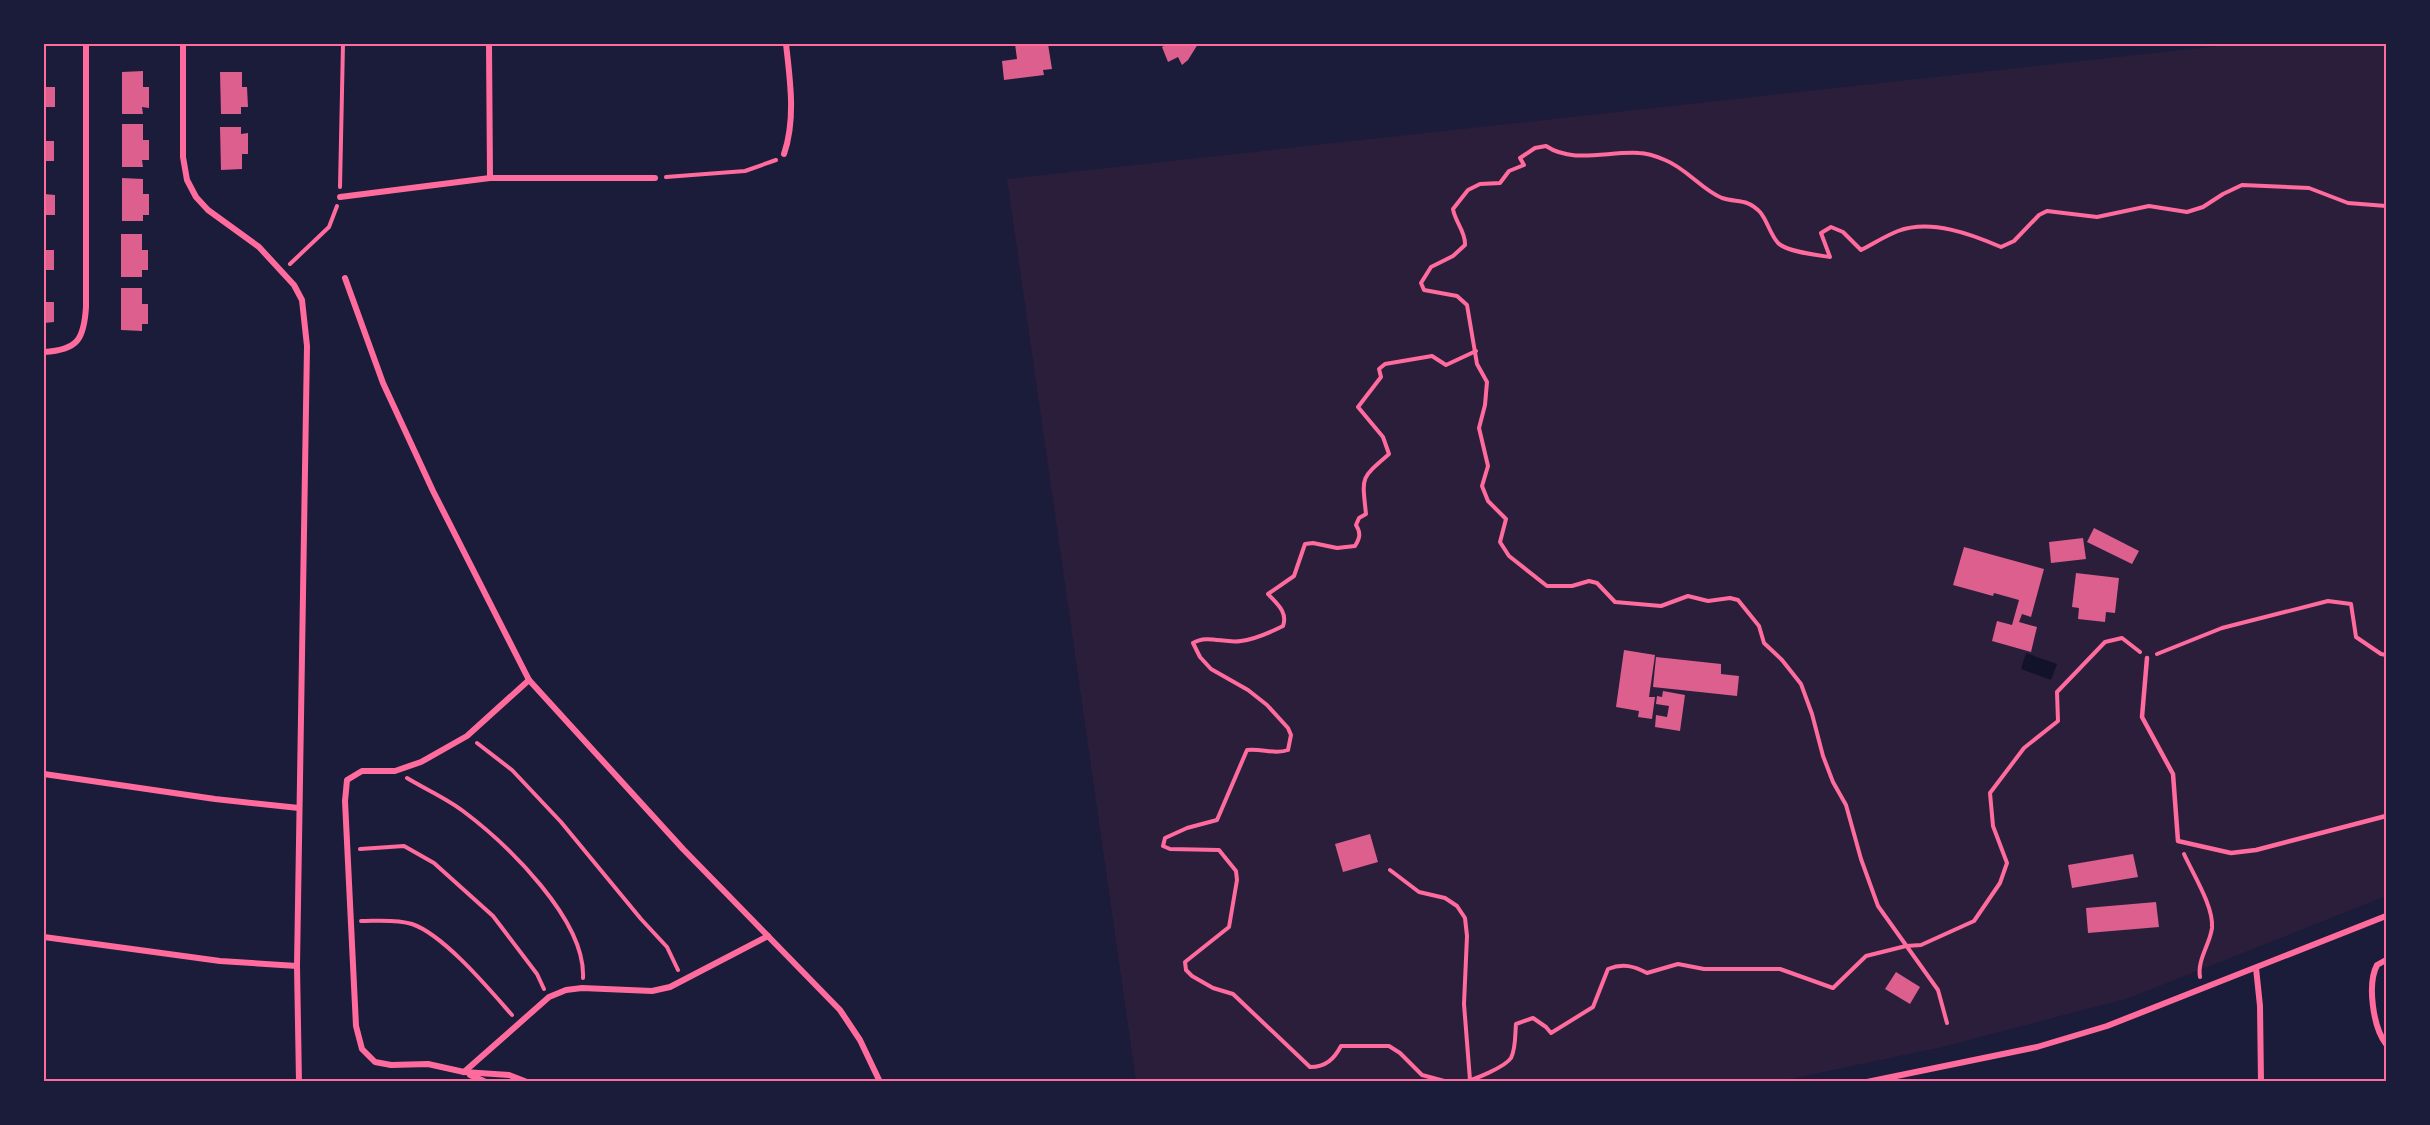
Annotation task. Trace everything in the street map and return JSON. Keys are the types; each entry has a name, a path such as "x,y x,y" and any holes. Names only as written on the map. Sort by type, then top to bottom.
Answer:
{"street":[{"path":"44,352 69,347 79,341 85,328 87,307 86,44"},
{"path":"183,44 183,157 187,180 196,197 208,210 259,247 282,270 302,300 307,338 297,966 300,1082"},
{"path":"489,44 490,178"},
{"path":"784,154 789,140 790,124 790,86 786,44"},
{"path":"340,197 490,178 655,178"},
{"path":"345,278 383,383 528,680 683,849 840,1010 860,1040 880,1082"},
{"path":"527,1082 509,1075 464,1072 428,1064 391,1065 375,1062 362,1049 356,1026 345,801 347,780 362,771 395,771 421,762 467,736 528,680"},
{"path":"44,774 215,800 299,808"},
{"path":"1867,1082 2037,1047 2107,1026 2386,916"},
{"path":"464,1072 549,997 566,990 582,988 652,991 681,982 768,936"},
{"path":"44,937 220,961 297,966"},
{"path":"2386,960 2377,965 2371,980 2378,1027 2386,1044"},
{"path":"2256,968 2260,1006 2261,1082"},
{"path":"464,1072 486,1082"}],"lane":[{"path":"2147,658 2142,717 2173,774 2178,841 2231,853 2256,850 2386,816"}],"path":[{"path":"282,270 329,227 340,197 343,44"},
{"path":"1947,1023 1938,990 1878,906 1861,859 1846,805 1833,782 1801,684 1782,660 1764,643 1759,626 1738,600 1730,598 1708,601 1688,596 1661,606 1615,602 1597,583 1589,581 1572,586 1547,586 1509,556 1500,542 1506,519 1488,501 1482,486 1488,466 1479,428 1485,405 1487,382 1478,364 1467,305 1457,296 1424,290 1421,283 1431,267 1453,256 1465,245 1465,237 1453,209 1468,190 1480,184 1500,183 1509,171 1524,165 1520,158 1535,148 1546,146 1557,153 1582,157 1593,154 1641,153 1666,160 1722,198 1746,201 1761,213 1765,224 1779,245 1803,253 1830,257 1821,233 1831,227 1843,232 1861,250 1899,230 1932,226 1979,237 2001,248 2014,241 2039,215 2047,211 2097,217 2149,206 2187,212 2203,207 2242,185 2308,188 2348,203 2386,206"},
{"path":"655,178 745,171 775,161 784,154"},
{"path":"1448,1082 1422,1075 1400,1053 1389,1046 1341,1046 1333,1060 1318,1067 1310,1067 1233,994 1213,988 1192,976 1186,970 1185,962 1229,927 1237,880 1236,872 1219,850 1170,849 1163,846 1165,838 1217,820 1233,778 1247,750 1256,749 1280,753 1288,750 1291,735 1288,728 1267,705 1248,690 1211,669 1200,657 1193,643 1200,639 1239,642 1262,636 1283,626 1286,619 1283,611 1268,594 1294,576 1305,544 1355,546 1360,532 1356,525 1359,518 1366,514 1363,482 1365,475 1389,454 1383,437 1358,407 1371,388 1378,384 1381,377 1379,369 1385,364 1432,356 1446,365 1476,351"},
{"path":"1463,1082 1505,1064 1511,1058 1516,1024 1533,1018 1551,1033 1593,1007 1604,976 1608,969 1615,966 1632,966 1647,973 1678,964 1704,969 1780,969 1833,988 1866,956 1928,943 1974,921 2000,883 2007,863 1993,826 1990,793 2024,748 2058,721 2058,692 2105,642 2122,638 2147,658 2222,628 2328,601 2351,604 2356,638 2386,655"},
{"path":"467,736 512,770 561,822 641,920 667,947 677,966 681,982"},
{"path":"395,771 462,810 511,852 566,919 583,965 582,988"},
{"path":"2178,841 2211,913 2211,931 2200,966 2203,990"},
{"path":"349,850 404,846 434,863 493,916 537,974 549,997"},
{"path":"1390,870 1419,892 1445,898 1457,906 1465,918 1467,936 1464,1004 1470,1080"},
{"path":"351,921 402,922 414,925 434,938 474,971 518,1022"}],"shaded area":[{"path":"2236,44 2386,44 2386,896 2129,998 1942,1047 1781,1081 1136,1081 1007,179"},
{"path":"2026,653 2057,664 2051,680 2021,669"}],"building":[{"path":"1015,44 1048,44 1052,69 1043,70 1044,75 1004,80 1002,61 1017,59"},
{"path":"1167,44 1198,44 1182,65 1178,57 1168,62 1162,47"},
{"path":"143,71 143,87 149,87 149,108 142,107 143,114 122,114 122,72"},
{"path":"220,72 242,72 242,87 247,87 248,107 241,107 241,114 221,114"},
{"path":"44,87 55,87 55,107 44,107"},
{"path":"122,124 143,124 143,140 149,140 149,160 142,160 143,167 122,167"},
{"path":"220,127 241,127 241,134 248,133 248,154 242,154 242,169 221,170"},
{"path":"44,141 54,141 54,161 44,161"},
{"path":"122,178 143,179 143,194 149,194 149,215 143,215 143,221 122,221"},
{"path":"44,194 55,195 55,215 44,215"},
{"path":"121,234 142,234 142,250 148,250 148,270 142,270 142,277 121,277"},
{"path":"44,250 54,250 54,270 44,270"},
{"path":"121,288 142,288 142,304 148,304 148,324 142,324 142,331 121,330"},
{"path":"44,302 54,302 54,322 44,323"},
{"path":"2094,528 2139,551 2132,564 2087,542"},
{"path":"2083,538 2086,559 2051,563 2049,542"},
{"path":"1964,547 2044,569 2031,617 2022,614 2019,622 2037,627 2031,652 1992,641 1997,621 2012,625 2019,600 1994,593 1993,596 1953,585"},
{"path":"2076,573 2119,578 2115,613 2106,612 2105,622 2078,619 2079,608 2072,607"},
{"path":"1624,650 1655,655 1649,697 1655,697 1652,719 1638,717 1639,711 1616,707"},
{"path":"1656,657 1721,664 1721,674 1739,676 1737,696 1653,687"},
{"path":"1663,691 1685,695 1680,731 1655,727 1656,715 1667,717 1669,706 1656,704 1657,696 1662,697"},
{"path":"1370,834 1378,862 1343,872 1335,844"},
{"path":"2133,854 2138,877 2072,888 2068,865"},
{"path":"2156,902 2159,927 2088,933 2086,908"},
{"path":"1896,972 1920,987 1910,1004 1885,989"}]}
